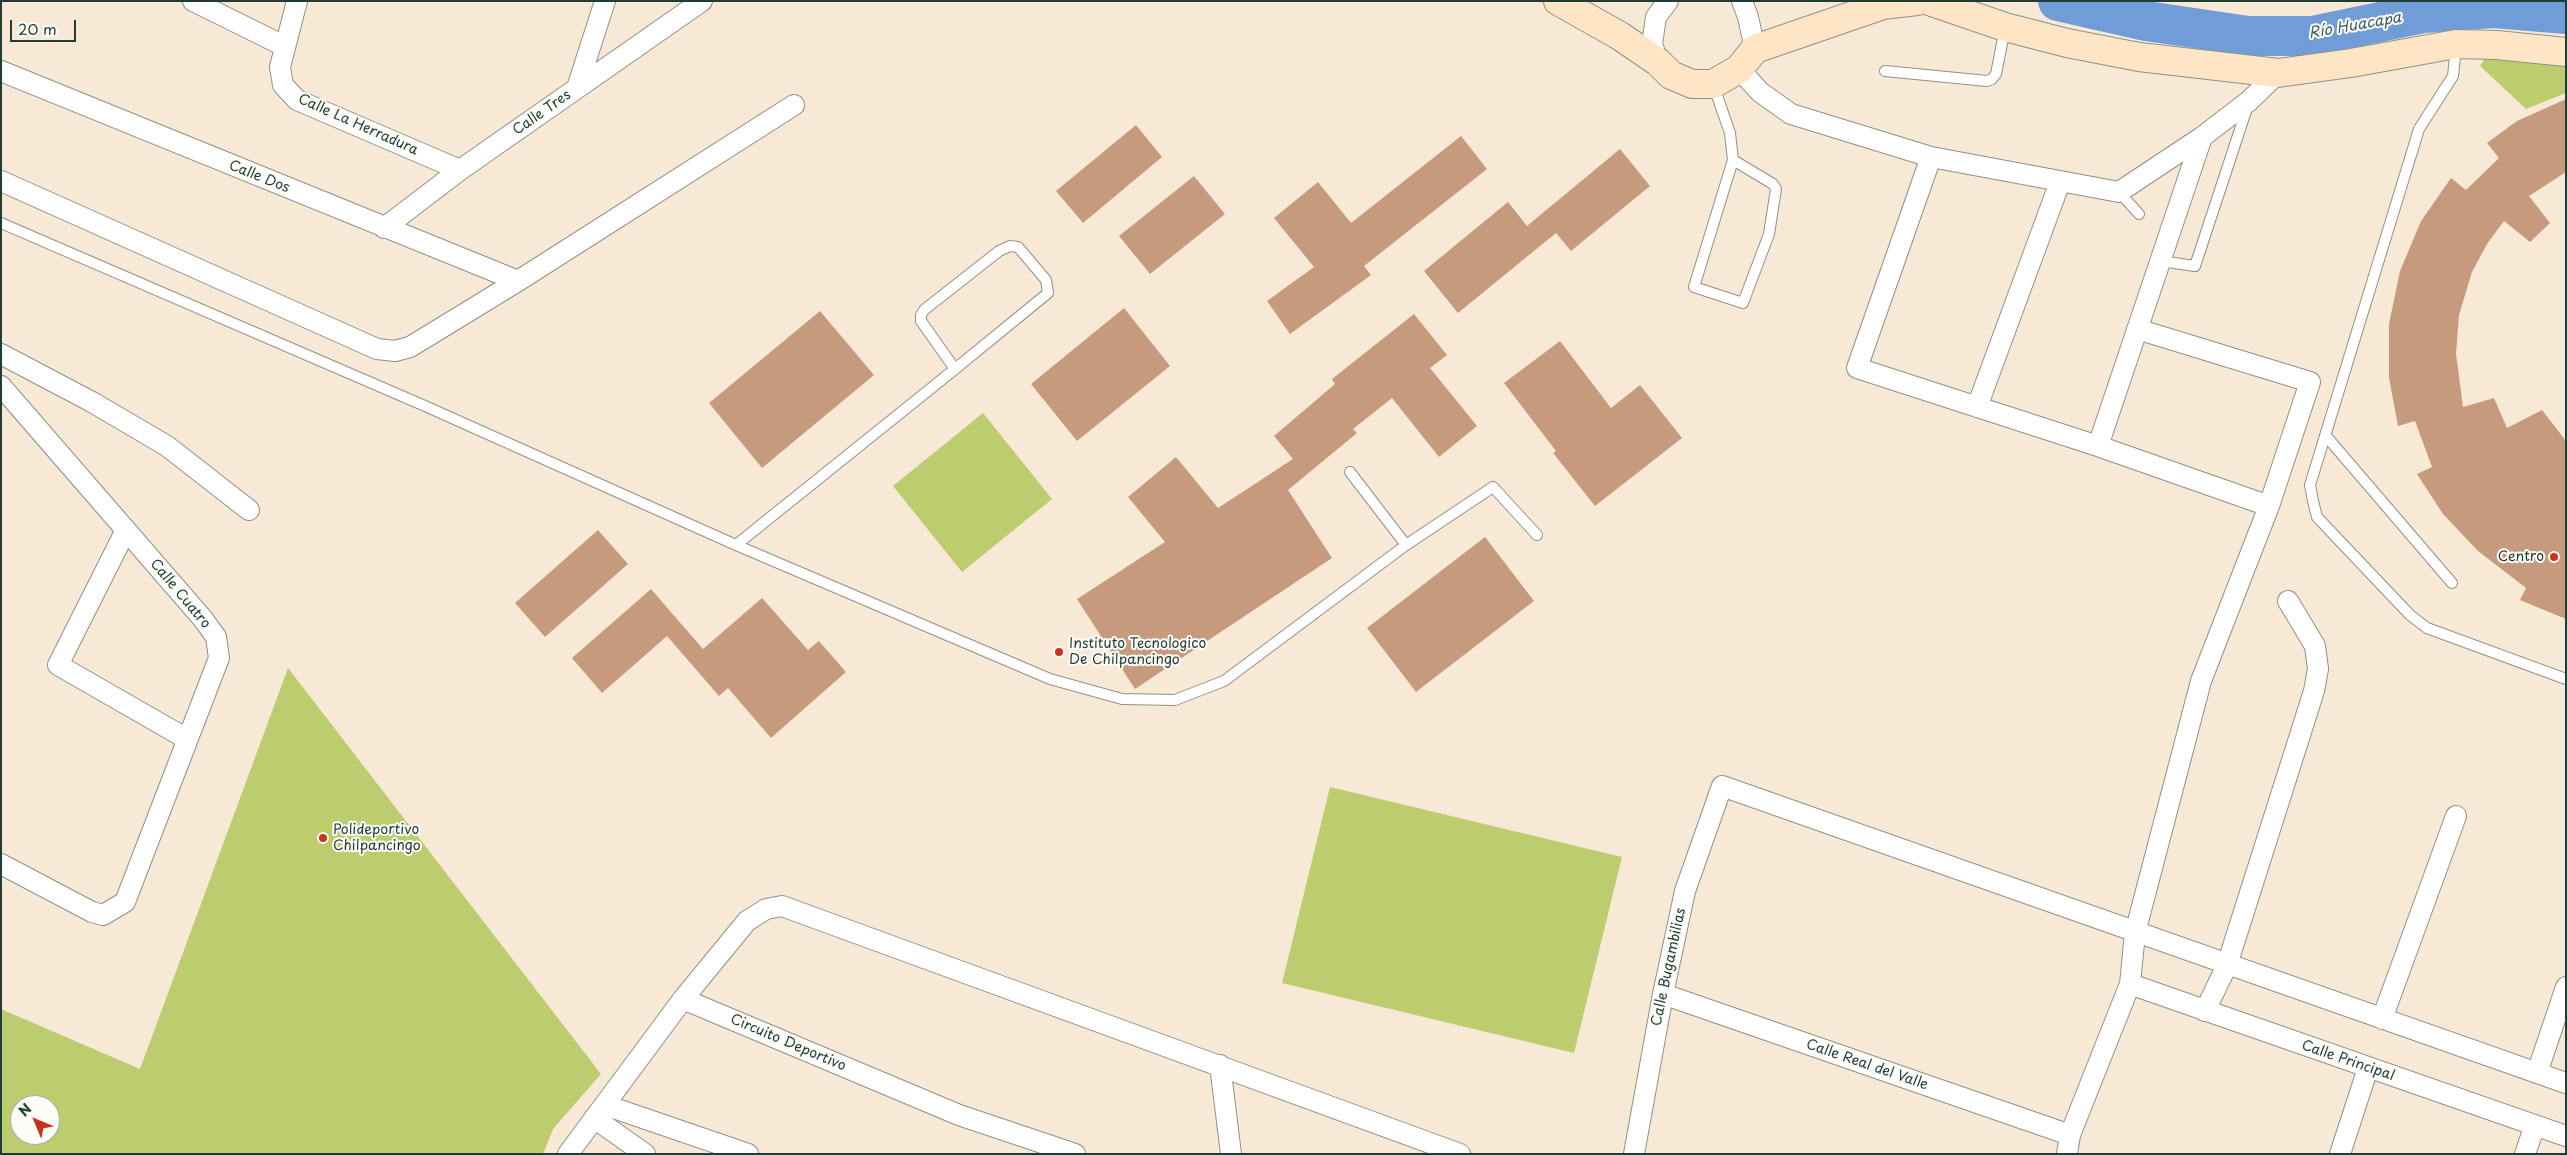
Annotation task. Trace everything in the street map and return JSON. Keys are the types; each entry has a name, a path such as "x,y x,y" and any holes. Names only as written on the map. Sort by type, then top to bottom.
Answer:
{"main road":[{"path":"1558,1 1620,36 1658,62 1671,75 1692,84 1713,84 1747,59 1884,5 1917,1"},
{"path":"1929,1 2005,26 2068,43 2139,57 2278,73 2351,63 2456,44 2497,45 2566,52"}],"street":[{"path":"193,1 284,46"},
{"name":"Calle La Herradura","path":"297,1 280,67 283,85 297,100 460,170"},
{"path":"577,88 605,1"},
{"name":"Calle Tres","path":"384,228 460,170 702,1"},
{"path":"1658,62 1652,44 1656,17 1668,1"},
{"path":"1742,1 1748,17 1747,59 1760,92 1791,114 1931,157 2119,192 2202,137 2249,101 2278,73"},
{"name":"Calle Dos","path":"1,71 518,281"},
{"path":"1,181 377,349 395,351 410,347 518,281 794,105"},
{"path":"2098,446 2202,137"},
{"path":"1931,157 1858,368 2098,446 2269,506"},
{"path":"1977,407 2060,182"},
{"path":"2068,1144 2130,984 2134,933 2202,681 2269,506 2310,382 2137,329"},
{"path":"1,354 92,402 167,446 249,510"},
{"name":"Calle Cuatro","path":"1,386 203,619 216,637 219,658 124,902 103,915 92,912 1,864"},
{"path":"126,530 58,665 187,739"},
{"path":"2205,1011 2226,964 2314,690 2318,669 2315,646 2288,601"},
{"name":"Calle Bugambilias","path":"1634,1154 1663,994 1685,891 1722,786 2134,933"},
{"path":"2382,1019 2456,816"},
{"path":"568,1154 683,999 747,921 766,909 782,906 1460,1154"},
{"path":"2134,933 2566,1083"},
{"name":"Calle Principal","path":"2130,984 2566,1136"},
{"path":"2537,1073 2566,988"},
{"name":"Calle Real del Valle","path":"1663,994 2068,1144"},
{"name":"Circuito Deportivo","path":"683,999 959,1115 1075,1154"},
{"path":"1220,1065 1231,1154"},
{"path":"2340,1154 2368,1068"},
{"path":"600,1111 645,1154"},
{"path":"600,1111 748,1154"},
{"path":"2524,1154 2535,1126"}],"lane":[{"path":"1885,71 1992,80 1996,74 2005,26"},
{"path":"2456,44 2453,76 2419,129 2310,485 2317,517 2410,615 2427,628 2566,679"},
{"path":"1713,84 1730,133 1733,160 1694,287 1743,303 1769,234 1776,189 1773,184 1733,160"},
{"path":"2160,261 2195,266 2249,101"},
{"path":"2119,192 2139,214"},
{"path":"1,223 425,406 736,545 1050,679 1122,699 1174,700 1224,681 1406,545 1493,488 1537,536"},
{"path":"736,545 954,369 1048,293 1046,280 1018,247 1010,246 999,250 924,310 921,321 954,369"},
{"path":"2326,436 2452,583"},
{"path":"1350,472 1406,545"}],"green space":[{"path":"2486,57 2566,62 2566,93 2526,109 2480,66"},
{"path":"983,413 1052,499 962,572 893,486"},
{"name":"Polideportivo Chilpancingo","path":"288,668 601,1074 553,1129 543,1154 1,1154 1,1009 140,1069"},
{"path":"1330,787 1622,857 1574,1053 1282,983"}],"building":[{"path":"2566,99 2566,172 2529,196 2550,223 2530,242 2504,221 2487,244 2472,272 2459,315 2456,354 2463,407 2494,398 2507,428 2542,410 2566,441 2566,619 2520,600 2526,588 2478,551 2443,514 2417,474 2432,467 2415,421 2398,426 2389,378 2389,324 2400,271 2421,221 2451,178 2466,190 2499,158 2487,143 2517,121"},
{"path":"1136,125 1162,157 1083,223 1056,191"},
{"path":"1461,136 1487,169 1364,266 1371,275 1290,334 1267,301 1314,267 1274,218 1318,182 1351,223"},
{"path":"1620,149 1650,186 1571,251 1556,233 1458,313 1424,271 1508,202 1527,226"},
{"path":"1194,176 1225,214 1150,274 1119,236"},
{"path":"1124,308 1170,366 1077,441 1031,384"},
{"path":"820,311 874,375 762,468 709,403"},
{"path":"1414,314 1447,355 1430,368 1477,426 1439,457 1392,398 1353,429 1357,433 1288,490 1332,558 1135,689 1077,599 1165,542 1128,497 1176,457 1218,508 1293,459 1274,436 1335,384 1332,379"},
{"path":"1560,341 1611,408 1640,385 1682,438 1595,506 1553,453 1556,451 1504,383"},
{"path":"598,530 628,564 545,637 515,603"},
{"path":"1485,537 1534,601 1416,692 1367,628"},
{"path":"651,589 703,649 762,598 808,650 819,641 846,672 771,738 728,688 719,696 667,636 602,693 572,658"}],"waterway":[{"name":"Río Huacapa","path":"2058,1 2146,21 2248,36 2312,36 2424,13 2494,8 2566,14"}],"place":[{"name":"Centro","path":"2554,557"},
{"name":"Instituto Tecnologico De Chilpancingo","path":"1059,652"},
{"name":"Polideportivo Chilpancingo","path":"323,838"}]}
